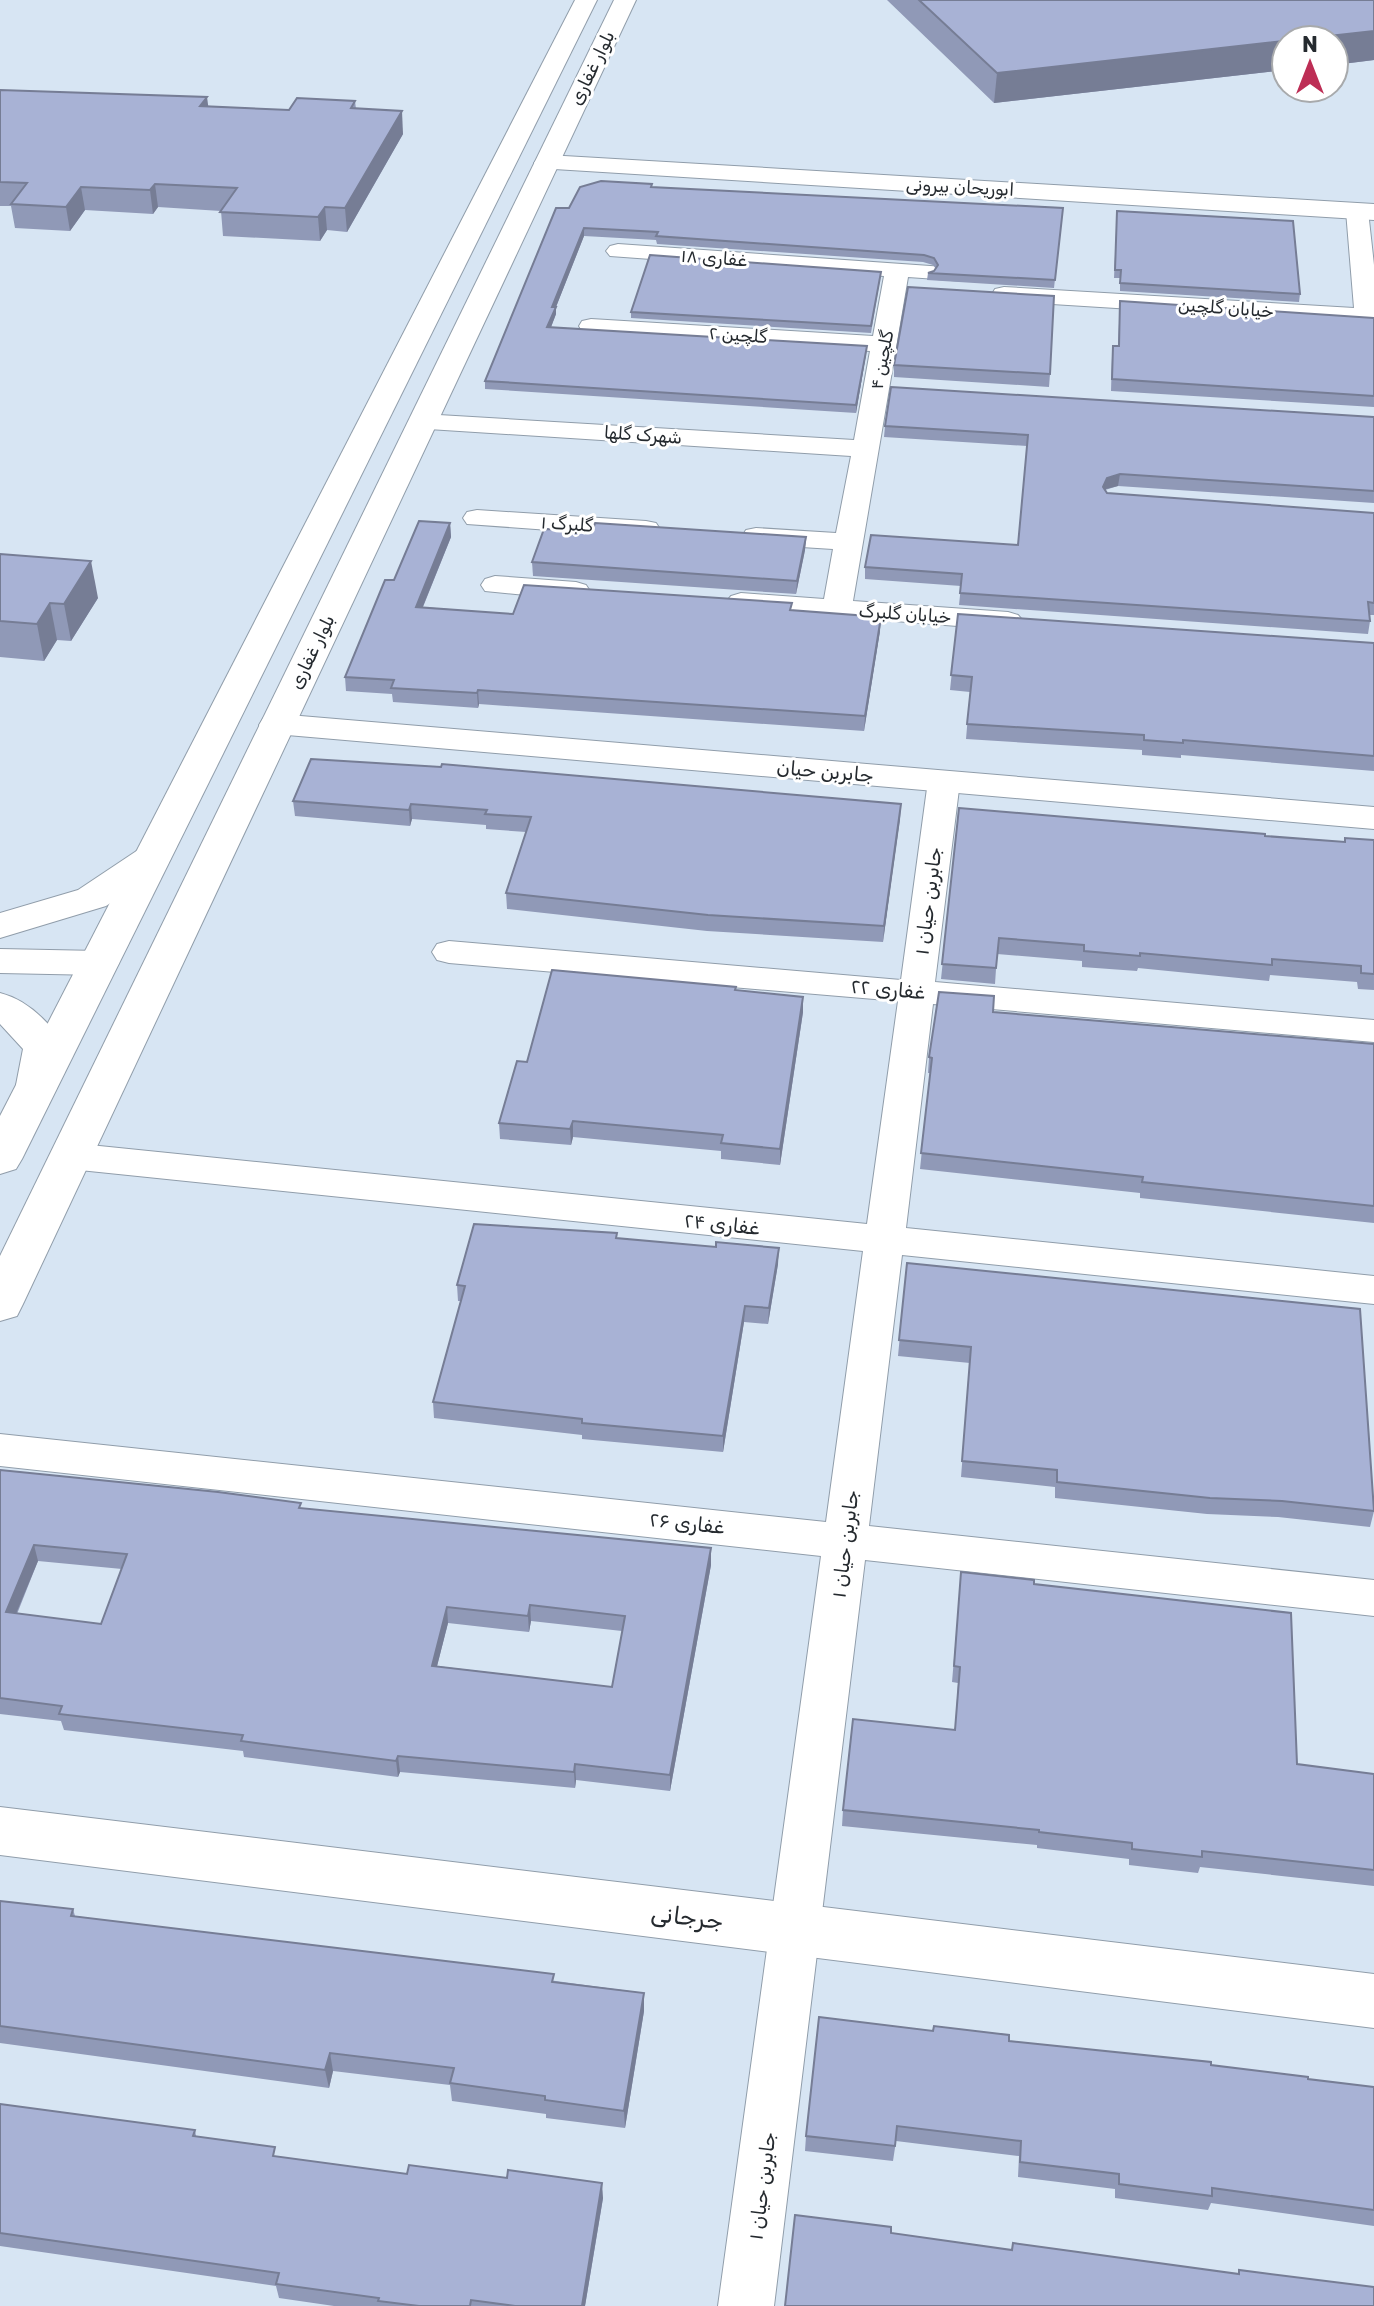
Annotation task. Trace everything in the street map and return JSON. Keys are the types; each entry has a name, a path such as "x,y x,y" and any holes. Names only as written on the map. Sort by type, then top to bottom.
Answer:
{"main road":[{"name":"بلوار غفاری","path":"0,1159 586,0"},
{"name":"بلوار غفاری","path":"0,1304 625,0"},
{"name":"ابوریحان بیرونی","path":"547,163 1365,212"},
{"name":"جابربن حیان","path":"277,725 1374,818"},
{"path":"0,926 92,898 152,858"},
{"path":"0,961 99,963"},
{"path":"0,1006 16,1016 45,1047 37,1085"},
{"name":"جرجانی","path":"0,1831 1374,2001"}],"street":[{"path":"1365,212 1361,254 1370,308"},
{"name":"غفاری ۱۸","path":"618,251 810,264 895,279"},
{"path":"895,279 965,274"},
{"name":"خیابان گلچین","path":"895,279 1370,308"},
{"name":"گلچین ۴","path":"866,443 886,344 895,279"},
{"name":"گلچین ۲","path":"591,326 886,344"},
{"path":"877,387 908,389"},
{"name":"شهرک گلها","path":"426,415 866,443"},
{"name":"خیابان گلبرگ","path":"866,443 837,609 1039,623"},
{"name":"گلبرگ ۱","path":"477,518 678,531"},
{"path":"725,534 849,542"},
{"path":"495,585 603,593"},
{"path":"712,600 837,609"},
{"name":"جابربن حیان ۱","path":"746,2306 944,781"},
{"name":"غفاری ۲۲","path":"449,952 1374,1031"},
{"name":"غفاری ۲۴","path":"70,1156 1374,1290"},
{"name":"غفاری ۲۶","path":"0,1450 1374,1598"}],"building":[{"path":"919,0 1374,0 1374,31 1350,34 1350,24 1270,24 1270,43 997,73"},
{"path":"0,90 207,97 200,106 289,110 297,98 355,101 351,108 402,111 345,208 325,207 318,217 220,212 237,188 155,184 150,190 81,187 66,207 11,204 27,183 0,182"},
{"path":"601,181 652,184 651,187 1063,208 1055,280 928,273 938,265 934,258 924,255 584,228 547,327 867,346 856,405 485,381 556,208 569,208 580,187"},
{"path":"1117,211 1293,221 1300,294 1120,283 1121,270 1115,270"},
{"path":"650,255 881,272 871,326 631,312"},
{"path":"908,287 1054,296 1050,374 894,365"},
{"path":"1120,301 1374,318 1374,396 1112,379 1113,346 1119,346"},
{"path":"891,387 1374,417 1374,491 1120,474 1107,478 1103,487 1107,493 1374,513 1374,603 1368,602 1370,621 960,593 962,574 865,567 871,535 1018,545 1028,435 885,426"},
{"path":"419,521 450,523 416,607 513,614 524,585 792,603 790,610 881,617 865,716 478,690 477,693 391,688 394,680 345,677 385,580 394,580"},
{"path":"595,523 806,537 797,581 532,562 544,529 593,530"},
{"path":"0,554 91,561 64,604 50,603 37,624 0,621"},
{"path":"958,614 1374,643 1374,756 1183,740 1183,743 1144,740 1144,735 967,724 972,677 951,675"},
{"path":"311,759 441,767 442,764 901,804 884,926 708,915 506,893 531,817 411,804 409,810 293,801"},
{"path":"959,808 1265,836 1345,842 1345,838 1374,840 1374,974 1361,973 1361,966 1272,959 1272,965 1140,953 1140,956 1084,951 1084,945 999,938 996,968 942,964"},
{"path":"552,970 736,987 735,990 803,997 780,1149 721,1143 723,1135 573,1121 570,1129 499,1123 517,1061 527,1062"},
{"path":"939,992 994,996 993,1012 1374,1044 1374,1206 1142,1182 1143,1177 921,1153 932,1058 929,1057"},
{"path":"474,1224 617,1233 616,1238 716,1247 716,1242 779,1248 769,1308 745,1306 723,1436 582,1423 582,1419 433,1402 465,1286 457,1285"},
{"path":"907,1263 1360,1309 1374,1511 1057,1482 1057,1470 962,1461 971,1347 899,1340"},
{"path":"0,1470 218,1492 301,1503 299,1508 711,1548 670,1775 575,1764 574,1772 398,1756 396,1761 241,1741 243,1735 59,1714 62,1706 0,1698","holes":["34,1545 127,1554 101,1624 6,1612","530,1605 625,1616 612,1687 432,1666 447,1607 528,1616"]},
{"path":"961,1572 1034,1580 1034,1584 1291,1613 1297,1764 1374,1774 1374,1870 1202,1851 1202,1857 1132,1849 1132,1843 1039,1830 843,1810 853,1719 955,1730 960,1667 954,1666"},
{"path":"0,1901 73,1909 71,1916 554,1974 552,1982 644,1993 624,2111 450,2083 454,2068 330,2053 325,2070 0,2026"},
{"path":"819,2017 933,2031 934,2026 1009,2035 1009,2041 1211,2062 1211,2065 1374,2087 1374,2210 1212,2188 1212,2196 1119,2184 1119,2174 1020,2162 1021,2141 897,2126 895,2146 806,2136"},
{"path":"0,2104 195,2130 193,2136 275,2147 273,2156 407,2174 409,2165 507,2178 508,2170 602,2183 582,2306 515,2306 471,2300 470,2306 419,2306 378,2301 379,2298 276,2284 279,2273 0,2233"},
{"path":"795,2215 891,2227 891,2233 1012,2250 1013,2243 1239,2274 1239,2270 1374,2287 1374,2306 785,2306"}]}
